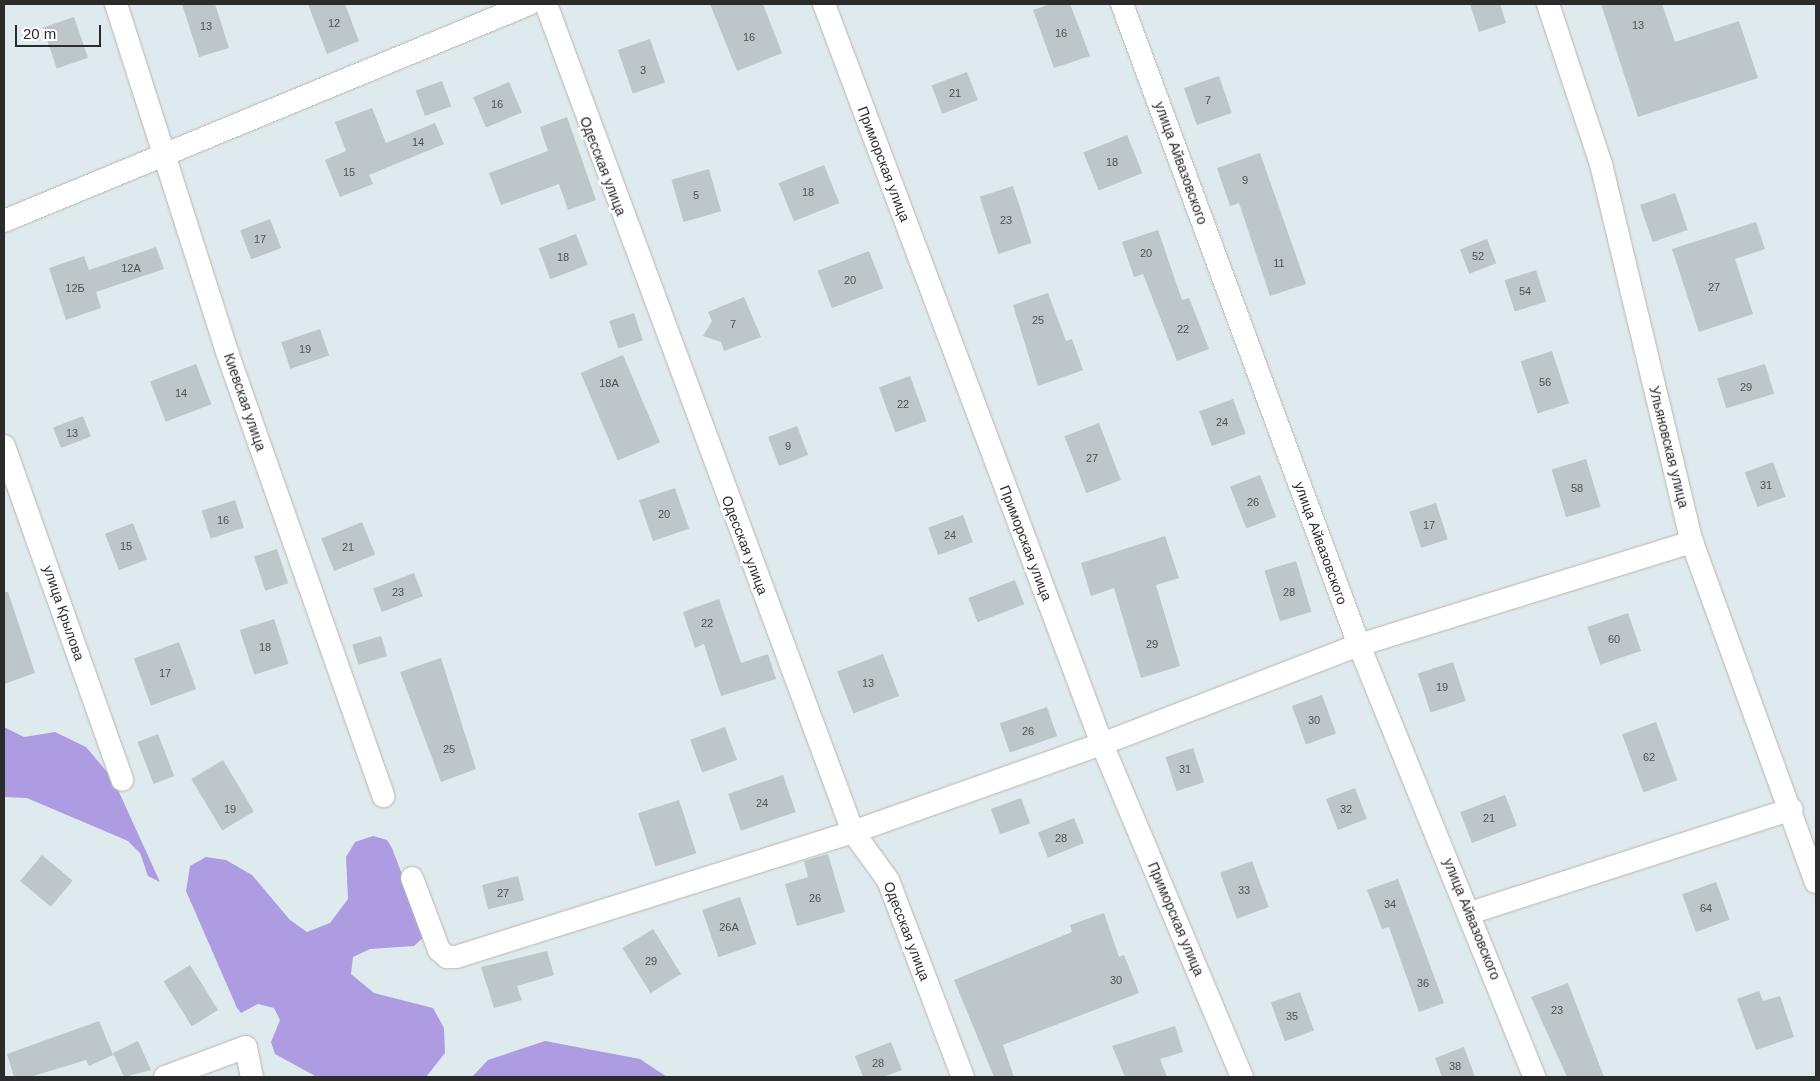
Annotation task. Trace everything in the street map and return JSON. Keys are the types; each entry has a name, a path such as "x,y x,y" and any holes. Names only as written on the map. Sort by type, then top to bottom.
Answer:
{"street":[{"name":"Киевская улица","path":"116,4 227,352 383,796"},
{"path":"4,221 529,4"},
{"name":"Одесская улица","path":"546,4 853,832 888,880 964,1077"},
{"name":"Приморская улица","path":"824,4 1102,744 1242,1077"},
{"name":"улица Айвазовского","path":"1122,4 1359,645 1470,913 1534,1077"},
{"name":"Ульяновская улица","path":"1548,4 1601,164 1692,542 1792,809 1816,882"},
{"name":"улица Крылова","path":"4,446 122,780"},
{"path":"412,878 438,950 447,957 853,832 1102,744 1359,645 1692,542"},
{"path":"1470,913 1792,809"},
{"path":"165,1077 246,1047 252,1077"}],"shaded area":[{"path":"4,727 24,737 55,732 86,747 113,779 160,882 148,876 140,853 128,841 27,798 4,797"},
{"path":"373,836 387,840 392,848 425,936 414,946 370,949 353,957 351,974 374,993 433,1008 444,1028 445,1053 426,1077 317,1077 275,1054 271,1042 280,1020 274,1008 258,1004 241,1013 237,1008 186,891 190,866 206,857 226,860 252,875 290,920 307,932 330,923 348,899 346,857 355,842"},
{"path":"545,1041 640,1059 667,1077 472,1077 488,1060"}],"building":[{"path":"182,4 215,4 229,48 199,57"},
{"path":"308,4 345,4 359,41 327,54"},
{"path":"710,4 763,4 782,53 737,71"},
{"path":"1050,4 1070,4 1090,56 1054,68 1033,10"},
{"path":"1470,4 1500,4 1506,23 1479,32"},
{"path":"1601,4 1662,4 1675,42 1739,21 1758,78 1638,117"},
{"path":"74,17 88,58 57,68 43,28"},
{"path":"650,39 665,82 633,94 618,50"},
{"path":"967,72 978,100 942,114 932,86"},
{"path":"1219,76 1232,113 1197,125 1184,88"},
{"path":"442,81 451,106 425,116 416,91"},
{"path":"509,82 522,112 486,128 473,97"},
{"path":"372,108 386,143 435,123 444,144 369,175 373,184 340,197 325,160 346,151 335,122"},
{"path":"567,117 596,200 568,210 559,184 501,205 489,173 548,151 540,127"},
{"path":"1127,135 1142,173 1099,191 1083,153"},
{"path":"1260,153 1306,284 1270,296 1239,203 1230,206 1217,168"},
{"path":"824,165 839,203 794,221 779,183"},
{"path":"709,169 721,211 684,222 672,180"},
{"path":"1013,186 1032,243 998,254 980,197"},
{"path":"1675,193 1688,230 1653,242 1640,205"},
{"path":"270,219 281,248 251,259 240,230"},
{"path":"1756,222 1765,249 1735,259 1753,314 1699,332 1672,249"},
{"path":"1158,230 1182,300 1189,298 1209,349 1177,361 1143,274 1134,277 1122,242"},
{"path":"576,234 588,265 550,279 539,248"},
{"path":"1487,239 1496,263 1469,274 1460,249"},
{"path":"156,247 164,269 96,292 101,308 66,320 49,268 84,256 89,270"},
{"path":"869,251 883,288 832,308 818,271"},
{"path":"1536,270 1546,301 1515,312 1505,280"},
{"path":"1048,293 1066,341 1072,339 1083,370 1038,386 1013,305"},
{"path":"744,297 761,337 724,351 721,342 703,336 712,321 708,312"},
{"path":"634,313 643,341 618,349 609,321"},
{"path":"320,329 329,355 290,369 281,342"},
{"path":"1552,351 1569,403 1538,414 1521,361"},
{"path":"623,355 660,442 618,460 581,373"},
{"path":"196,364 211,404 166,422 150,382"},
{"path":"1765,364 1774,394 1726,408 1717,379"},
{"path":"910,376 926,421 895,432 879,387"},
{"path":"1233,399 1246,434 1212,446 1199,411"},
{"path":"83,416 91,437 61,448 53,427"},
{"path":"1099,423 1121,480 1086,493 1064,436"},
{"path":"797,426 808,455 779,466 768,437"},
{"path":"1586,459 1601,507 1566,517 1552,470"},
{"path":"1773,462 1786,497 1757,507 1745,472"},
{"path":"1260,475 1276,517 1246,528 1230,486"},
{"path":"675,488 689,529 653,541 639,500"},
{"path":"235,500 244,528 211,538 202,511"},
{"path":"1436,503 1448,539 1421,548 1409,512"},
{"path":"963,515 973,542 938,555 928,528"},
{"path":"362,522 375,554 334,571 321,538"},
{"path":"133,523 147,559 119,570 105,534"},
{"path":"1165,536 1179,578 1156,585 1180,666 1141,678 1114,588 1091,596 1081,563"},
{"path":"277,549 288,583 265,591 254,556"},
{"path":"1296,561 1311,612 1280,621 1264,571"},
{"path":"414,573 423,596 382,612 373,589"},
{"path":"1015,580 1024,604 978,622 968,598"},
{"path":"4,592 8,592 35,673 4,684"},
{"path":"719,599 741,663 768,654 776,679 721,696 704,644 695,648 683,612"},
{"path":"1628,613 1641,651 1600,665 1587,627"},
{"path":"274,619 289,664 254,675 240,630"},
{"path":"381,636 387,656 358,665 352,645"},
{"path":"179,642 196,689 151,705 134,658"},
{"path":"883,654 899,696 853,714 837,672"},
{"path":"441,658 476,769 441,782 400,672"},
{"path":"1453,662 1466,701 1430,712 1418,673"},
{"path":"1322,695 1336,734 1306,744 1292,706"},
{"path":"1047,707 1057,736 1010,753 1000,723"},
{"path":"1656,722 1677,780 1643,793 1622,734"},
{"path":"725,727 737,760 702,773 690,740"},
{"path":"158,734 174,776 154,784 137,742"},
{"path":"1193,748 1204,782 1177,791 1165,757"},
{"path":"223,760 254,811 222,830 191,779"},
{"path":"783,775 796,812 741,831 728,794"},
{"path":"1355,788 1367,819 1338,830 1326,799"},
{"path":"1505,795 1517,826 1472,843 1460,812"},
{"path":"1021,798 1030,823 1000,834 991,809"},
{"path":"679,800 696,853 655,867 638,813"},
{"path":"1074,818 1084,843 1048,858 1038,833"},
{"path":"828,854 845,912 797,926 785,884 808,877 804,861"},
{"path":"42,855 73,881 51,907 20,881"},
{"path":"1252,861 1269,907 1237,919 1220,873"},
{"path":"518,876 524,900 488,909 482,885"},
{"path":"1398,879 1444,1003 1419,1012 1389,927 1382,929 1367,890"},
{"path":"1716,882 1730,920 1696,932 1682,894"},
{"path":"740,897 756,944 718,957 702,910"},
{"path":"1104,913 1119,957 1124,955 1139,993 1003,1045 1014,1077 994,1077 954,980 1072,932 1070,925"},
{"path":"653,929 681,974 651,993 622,948"},
{"path":"547,951 554,975 517,986 522,1000 494,1008 481,967"},
{"path":"190,965 218,1010 192,1026 164,981"},
{"path":"1568,983 1604,1077 1567,1077 1531,997"},
{"path":"1759,991 1763,1001 1780,996 1794,1037 1756,1050 1737,999"},
{"path":"1300,992 1314,1031 1285,1041 1271,1003"},
{"path":"99,1021 113,1055 89,1066 86,1060 30,1077 14,1077 7,1054"},
{"path":"1175,1026 1183,1052 1160,1059 1167,1077 1125,1077 1112,1046"},
{"path":"138,1041 151,1070 124,1077 113,1053"},
{"path":"891,1042 902,1070 883,1077 863,1077 855,1056"},
{"path":"1464,1047 1475,1077 1442,1077 1435,1058"}]}
